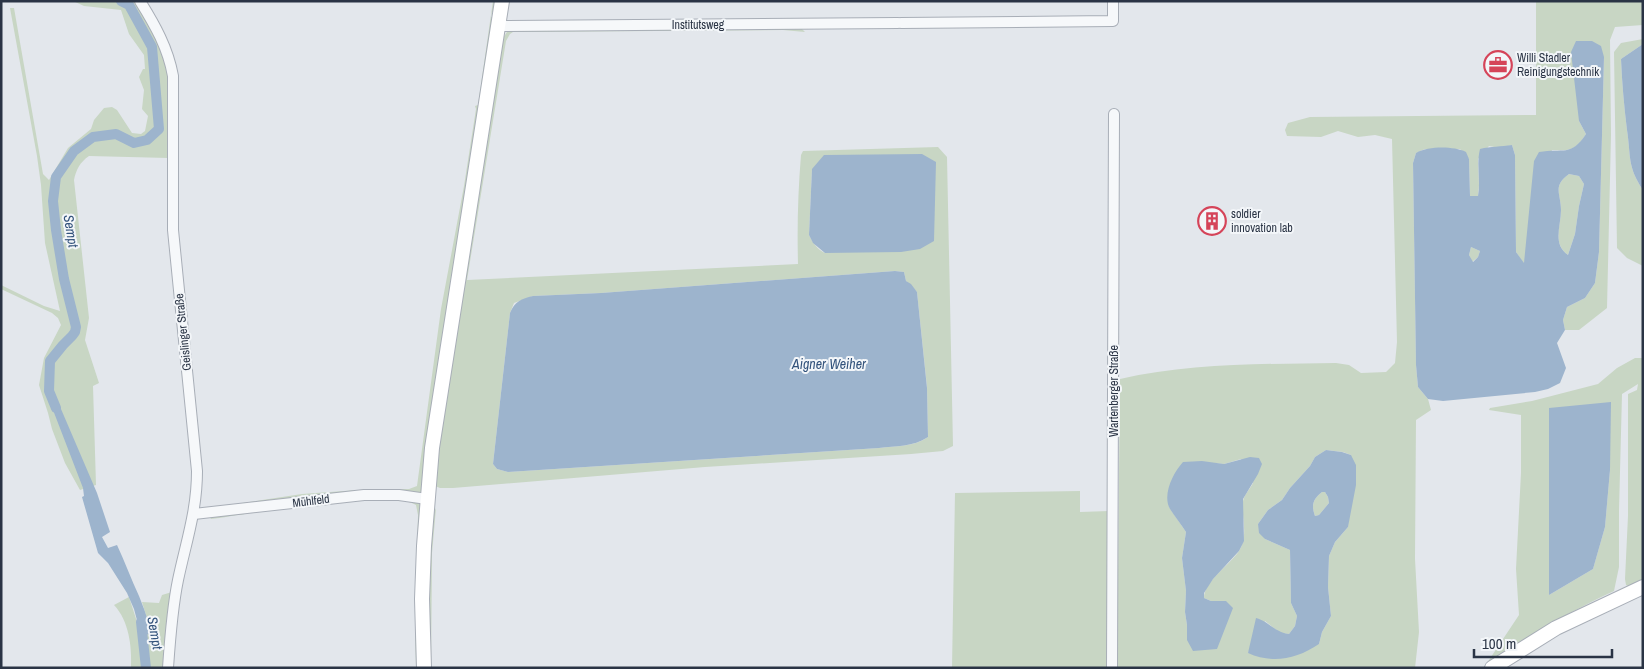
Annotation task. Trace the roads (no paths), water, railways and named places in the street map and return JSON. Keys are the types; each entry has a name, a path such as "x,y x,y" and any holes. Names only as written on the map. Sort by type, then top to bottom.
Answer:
{"main road":[{"path":"424,668 422,599 427,499 432,448 502,1"},
{"path":"1492,668 1556,628 1643,587"}],"street":[{"name":"Geislinger Straße","path":"140,1 152,20 170,57 173,76 173,230 197,471 197,494 178,582 168,668"},
{"name":"Institutsweg","path":"499,26 1113,21 1113,1"},
{"name":"Wartenberger Straße","path":"1112,668 1114,114"},
{"name":"Mühlfeld","path":"194,514 364,495 399,495 427,499"}],"water":[{"path":"1576,41 1592,41 1601,46 1604,57 1599,252 1595,283 1585,298 1567,307 1563,320 1565,330 1557,343 1566,368 1560,383 1548,389 1535,392 1443,401 1428,399 1418,387 1416,365 1413,163 1416,153 1427,149 1441,148 1466,152 1469,159 1470,196 1478,196 1480,149 1512,145 1515,155 1516,252 1524,263 1534,161 1539,152 1571,149 1586,134 1579,121 1571,52","holes":["1569,174 1579,176 1584,184 1575,234 1568,255 1560,246 1558,234 1561,210 1559,186","1471,247 1480,251 1478,257 1473,262 1469,255"]},
{"path":"1643,44 1643,190 1634,174 1630,161 1621,59"},
{"path":"922,154 936,162 934,241 920,249 901,252 825,253 813,243 809,235 812,169 824,155"},
{"name":"Aigner Weiher","path":"895,271 904,272 906,281 917,292 927,388 928,437 916,443 879,448 508,472 497,469 493,464 510,313 516,303 522,300 533,296 601,293"},
{"path":"55,395 97,493 110,532 102,537 108,548 117,545 139,596 149,624 150,634 141,635 134,609 127,593 108,563 98,553 82,497 84,496 83,488 48,397"},
{"path":"1611,402 1610,470 1605,527 1593,569 1549,595 1549,408"},
{"path":"1326,450 1342,452 1351,455 1356,465 1356,485 1348,527 1335,542 1329,556 1328,587 1331,616 1322,632 1319,644 1311,649 1284,658 1275,659 1257,656 1248,653 1256,618 1279,631 1289,634 1295,626 1297,616 1291,603 1290,550 1265,539 1259,533 1258,524 1268,510 1282,500 1310,466 1315,457","holes":["1322,492 1325,492 1329,503 1319,515 1315,516 1314,502"]},
{"path":"1250,457 1259,458 1262,464 1243,499 1244,541 1239,551 1213,579 1204,593 1204,598 1211,601 1226,601 1233,608 1217,649 1193,651 1187,640 1185,612 1186,591 1182,558 1186,532 1168,503 1167,497 1170,484 1183,462 1202,461 1224,464"}],"waterway":[{"name":"Sempt","path":"56,408 49,391 50,361 72,336 76,327 64,279 56,230 53,201 56,177 74,151 93,137 116,134 134,143 147,140 159,129 152,47 129,5 121,1"},
{"name":"Sempt","path":"141,622 146,668"}],"place":[{"name":"Willi Stadler Reinigungstechnik","path":"1498,65"},
{"name":"soldier innovation lab","path":"1212,221"}]}
